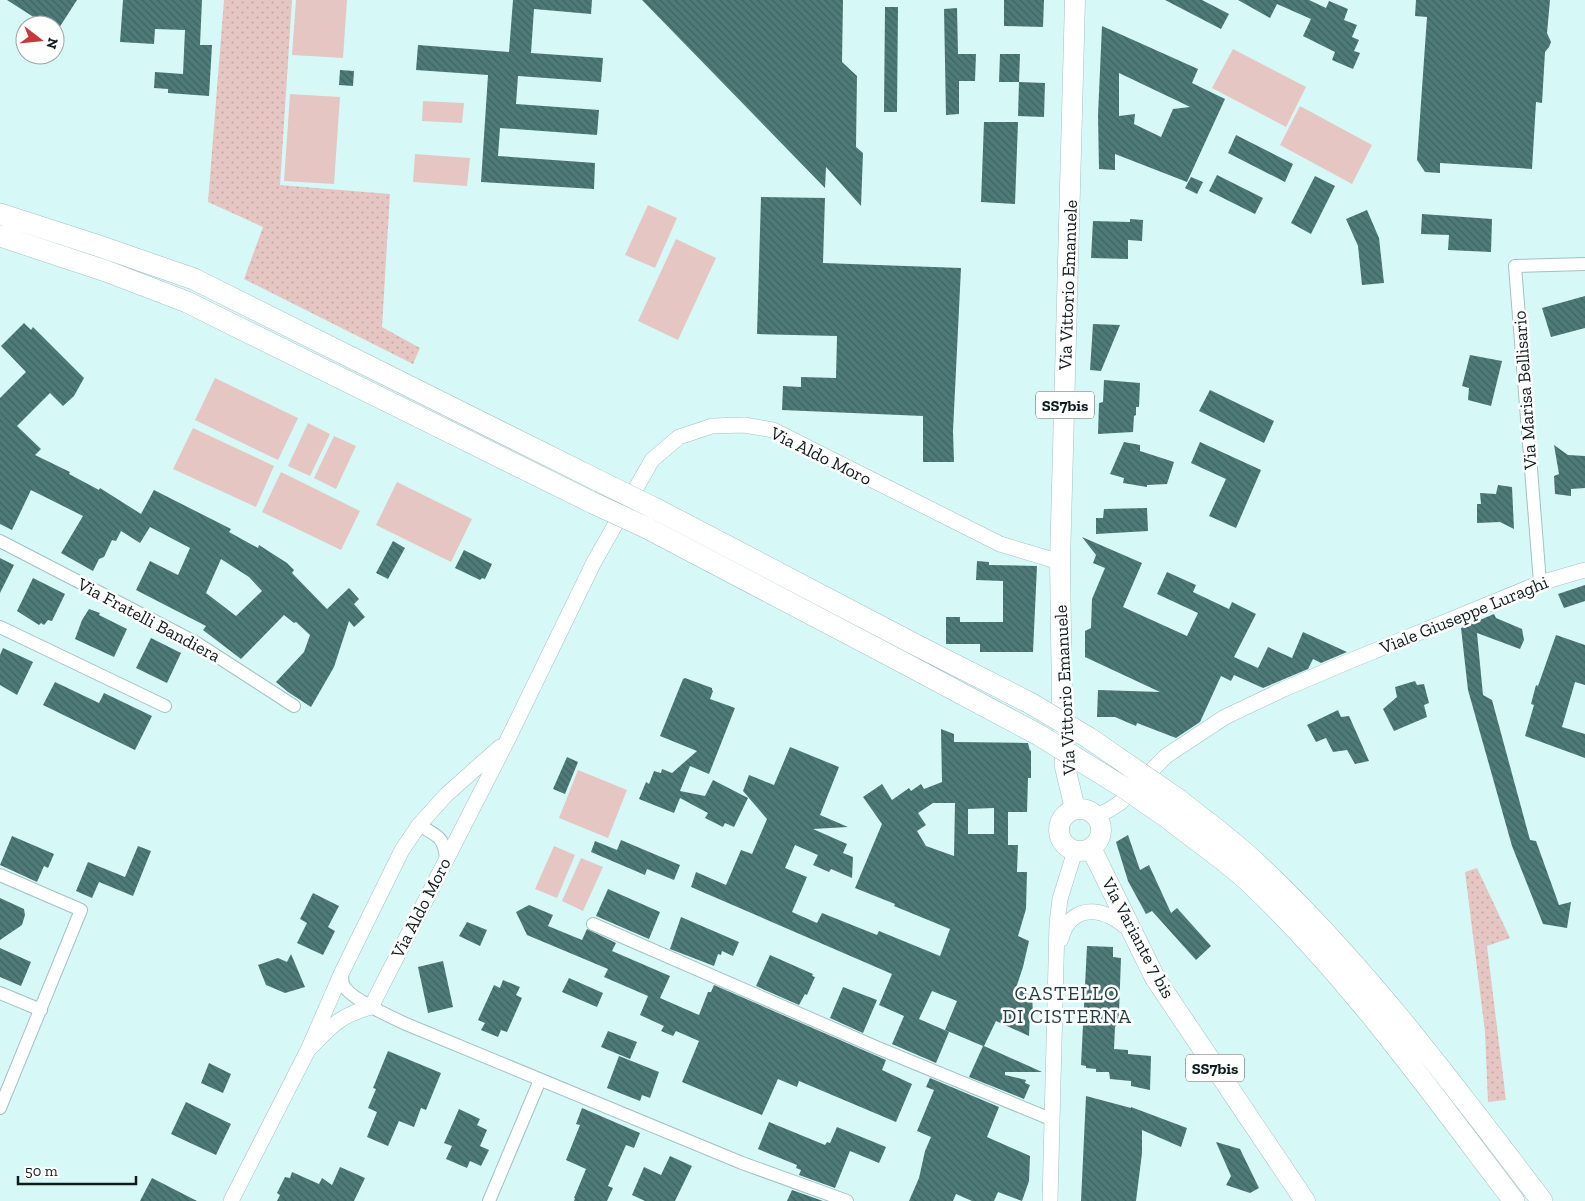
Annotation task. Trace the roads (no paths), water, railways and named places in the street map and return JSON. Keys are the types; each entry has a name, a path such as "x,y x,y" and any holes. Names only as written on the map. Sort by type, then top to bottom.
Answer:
{"highway":[{"path":"0,214 194,279 658,510 1030,703 1135,768 1180,800 1255,862 1331,939 1430,1054 1542,1201"},
{"path":"0,236 106,271 187,302 646,528 1039,735 1126,789 1168,818 1247,881 1320,956 1389,1038 1514,1201"}],"main road":[{"name":"Via Vittorio Emanuele","path":"1075,0 1060,562 1065,767 1075,810"},
{"path":"1075,810 1086,810 1096,816 1101,833 1096,844 1083,850 1069,848 1063,843 1059,830 1063,817 1075,810"},
{"name":"Via Variante 7 bis","path":"1083,850 1131,932 1154,978 1305,1201"}],"street":[{"name":"Via Marisa Bellisario","path":"1540,583 1515,266 1585,264"},
{"name":"Via Aldo Moro","path":"308,1050 339,1019 353,1012 371,1007 507,741 594,562 652,460 679,437 712,426 744,425 774,430 1000,544 1060,562"},
{"name":"Via Fratelli Bandiera","path":"0,541 195,642 294,706"},
{"name":"Viale Giuseppe Luraghi","path":"1096,816 1121,802 1166,756 1225,717 1345,663 1540,583 1585,570"},
{"path":"0,627 165,706"},
{"name":"Via Aldo Moro","path":"232,1201 308,1050 342,972 402,850 419,825 446,795 507,741"},
{"path":"419,825 440,837 445,846 446,860"},
{"path":"1050,1201 1057,924 1060,899 1083,850"},
{"path":"0,875 81,910 0,1108"},
{"path":"1056,955 1063,930 1067,923 1081,914 1093,912 1109,915 1131,932"},
{"path":"593,924 878,1048 1053,1120"},
{"path":"342,972 343,984 348,992 371,1007 406,1024 742,1162 847,1201"},
{"path":"0,993 40,1010"},
{"path":"489,1201 540,1080"}],"district":[{"name":"CASTELLO DI CISTERNA","path":"1067,1004"}]}
